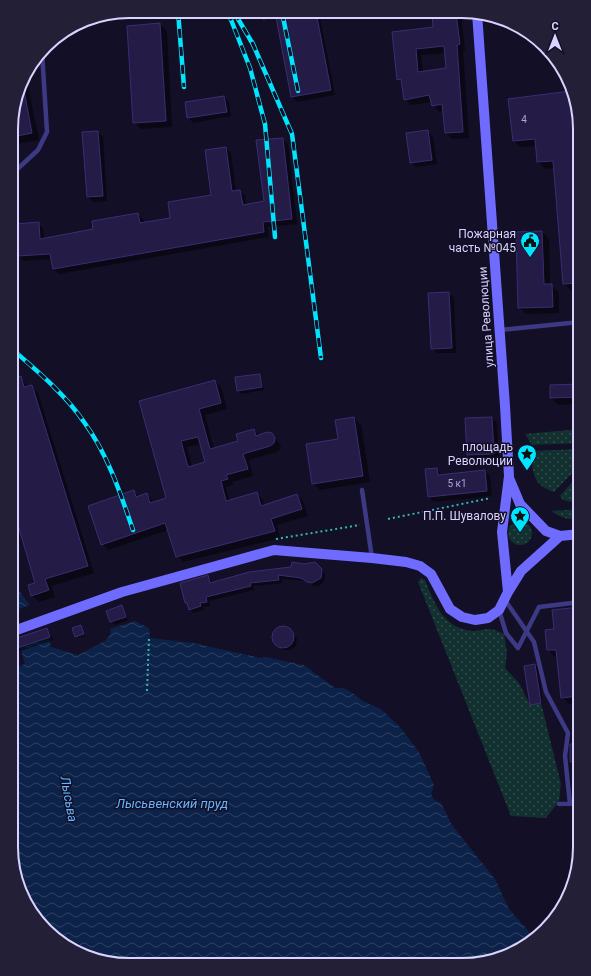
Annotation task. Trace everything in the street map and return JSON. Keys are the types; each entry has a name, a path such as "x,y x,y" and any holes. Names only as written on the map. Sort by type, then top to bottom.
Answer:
{"street":[{"name":"улица Революции","path":"478,19 509,476"},
{"path":"509,476 516,496 526,511 546,531 560,536 573,535"},
{"path":"506,596 502,532 509,476"},
{"path":"18,629 122,592 274,550 372,558 406,562 420,566 431,574 450,609 462,617 475,620 488,618 500,610 506,596 521,571 560,536"}],"lane":[{"path":"18,168 38,150 47,132 42,60"},
{"path":"500,330 573,323"},
{"path":"362,490 372,558"},
{"path":"506,596 534,642 546,692 568,733 565,756 570,804"},
{"path":"500,610 506,633 518,648 539,607 573,603"},
{"path":"559,804 573,804"}],"path":[{"path":"388,519 491,498"},
{"path":"147,691 149,638"}],"green space":[{"path":"573,430 573,443 532,445 525,434"},
{"path":"573,449 573,472 554,492 547,489 537,481 532,465 532,451"},
{"path":"573,481 573,502 563,500 560,496"},
{"path":"573,509 573,519 565,518 551,511"},
{"path":"520,521 529,524 532,533 529,542 520,545 511,542 508,533 511,524"},
{"path":"421,578 425,580 436,606 447,620 463,629 473,631 491,629 504,634 507,653 505,668 519,683 530,705 541,703 561,784 559,801 546,818 511,816 418,582"}],"water":[{"path":"18,587 20,592 30,605 18,609"},
{"name":"Лысьвенский пруд","path":"135,621 149,628 150,638 193,643 261,658 265,657 304,665 335,688 344,688 363,701 381,709 400,727 419,752 434,785 431,794 434,800 441,803 452,825 495,879 509,909 531,934 504,950 484,956 469,958 129,958 115,957 87,950 61,935 41,915 26,889 20,869 18,854 18,666 25,664 20,647 49,637 51,647 78,655 105,641 111,634 110,629"}],"building":[{"path":"276,18 317,18 331,90 291,97"},
{"path":"432,18 457,18 460,44 457,45 463,132 445,133 442,104 432,106 429,95 404,100 401,79 397,80 392,32 433,27","holes":["444,46 446,68 418,72 416,49"]},
{"path":"160,23 166,121 133,123 127,26"},
{"path":"566,91 571,107 573,124 573,283 563,284 553,161 537,162 535,139 513,141 508,99"},
{"path":"24,92 32,133 18,136 20,107"},
{"path":"224,96 227,112 187,118 185,102"},
{"path":"428,130 432,160 410,163 406,133"},
{"path":"98,131 103,196 87,197 82,132"},
{"path":"283,138 292,219 263,222 264,232 53,269 50,254 18,256 18,224 39,222 40,239 93,229 92,221 138,213 140,223 170,218 168,202 211,195 205,150 226,147 232,191 240,190 243,205 264,201 256,140"},
{"name":"Пожарная часть №045","path":"542,231 544,284 552,284 553,307 518,308 516,232"},
{"path":"449,292 452,348 431,349 428,293"},
{"path":"260,374 262,387 237,391 235,377"},
{"path":"21,376 24,387 32,385 88,566 45,579 49,590 31,596 28,585 35,583 18,525 18,377"},
{"path":"215,380 221,403 199,409 210,449 238,441 236,434 254,429 256,436 267,432 272,433 275,438 274,443 270,446 243,454 248,469 226,475 228,479 221,481 226,501 257,492 261,506 297,494 302,509 271,519 275,531 176,557 165,523 101,545 88,506 134,490 136,497 147,493 150,503 166,498 139,401","holes":["198,437 205,462 188,467 181,441"]},
{"path":"573,384 573,397 550,398 550,385"},
{"path":"354,417 363,476 312,484 306,444 338,439 335,420"},
{"path":"492,417 494,454 467,455 465,418"},
{"path":"437,468 438,475 485,470 487,491 428,497 425,469"},
{"path":"292,562 304,564 315,562 322,569 321,578 312,583 301,578 278,575 279,580 250,583 251,586 206,597 207,602 200,603 201,606 189,610 187,603 185,603 180,583 208,575 210,583 249,572 291,567"},
{"path":"122,605 126,617 110,622 106,611"},
{"path":"573,608 573,697 561,698 556,650 547,650 545,630 554,629 552,610"},
{"path":"81,625 84,634 75,637 72,628"},
{"path":"283,626 291,629 294,637 291,645 283,648 275,645 272,637 275,629"},
{"path":"47,628 50,637 18,648 18,638"},
{"path":"535,664 541,703 530,705 524,666"},
{"path":"570,744 573,744 573,762 570,762"}],"railway":[{"path":"179,18 184,87"},
{"path":"230,18 250,68 265,124 275,237"},
{"path":"238,18 254,46"},
{"path":"283,18 298,91"},
{"path":"252,42 292,134 321,358"},
{"path":"18,354 41,374 68,402 100,447 113,474 133,530"}],"place":[{"name":"Пожарная часть №045","path":"530,258"},
{"name":"площадь Революции","path":"527,471"},
{"name":"П.П. Шувалову","path":"520,533"}],"water label":[{"name":"Лысьва","path":"69,799"}]}
